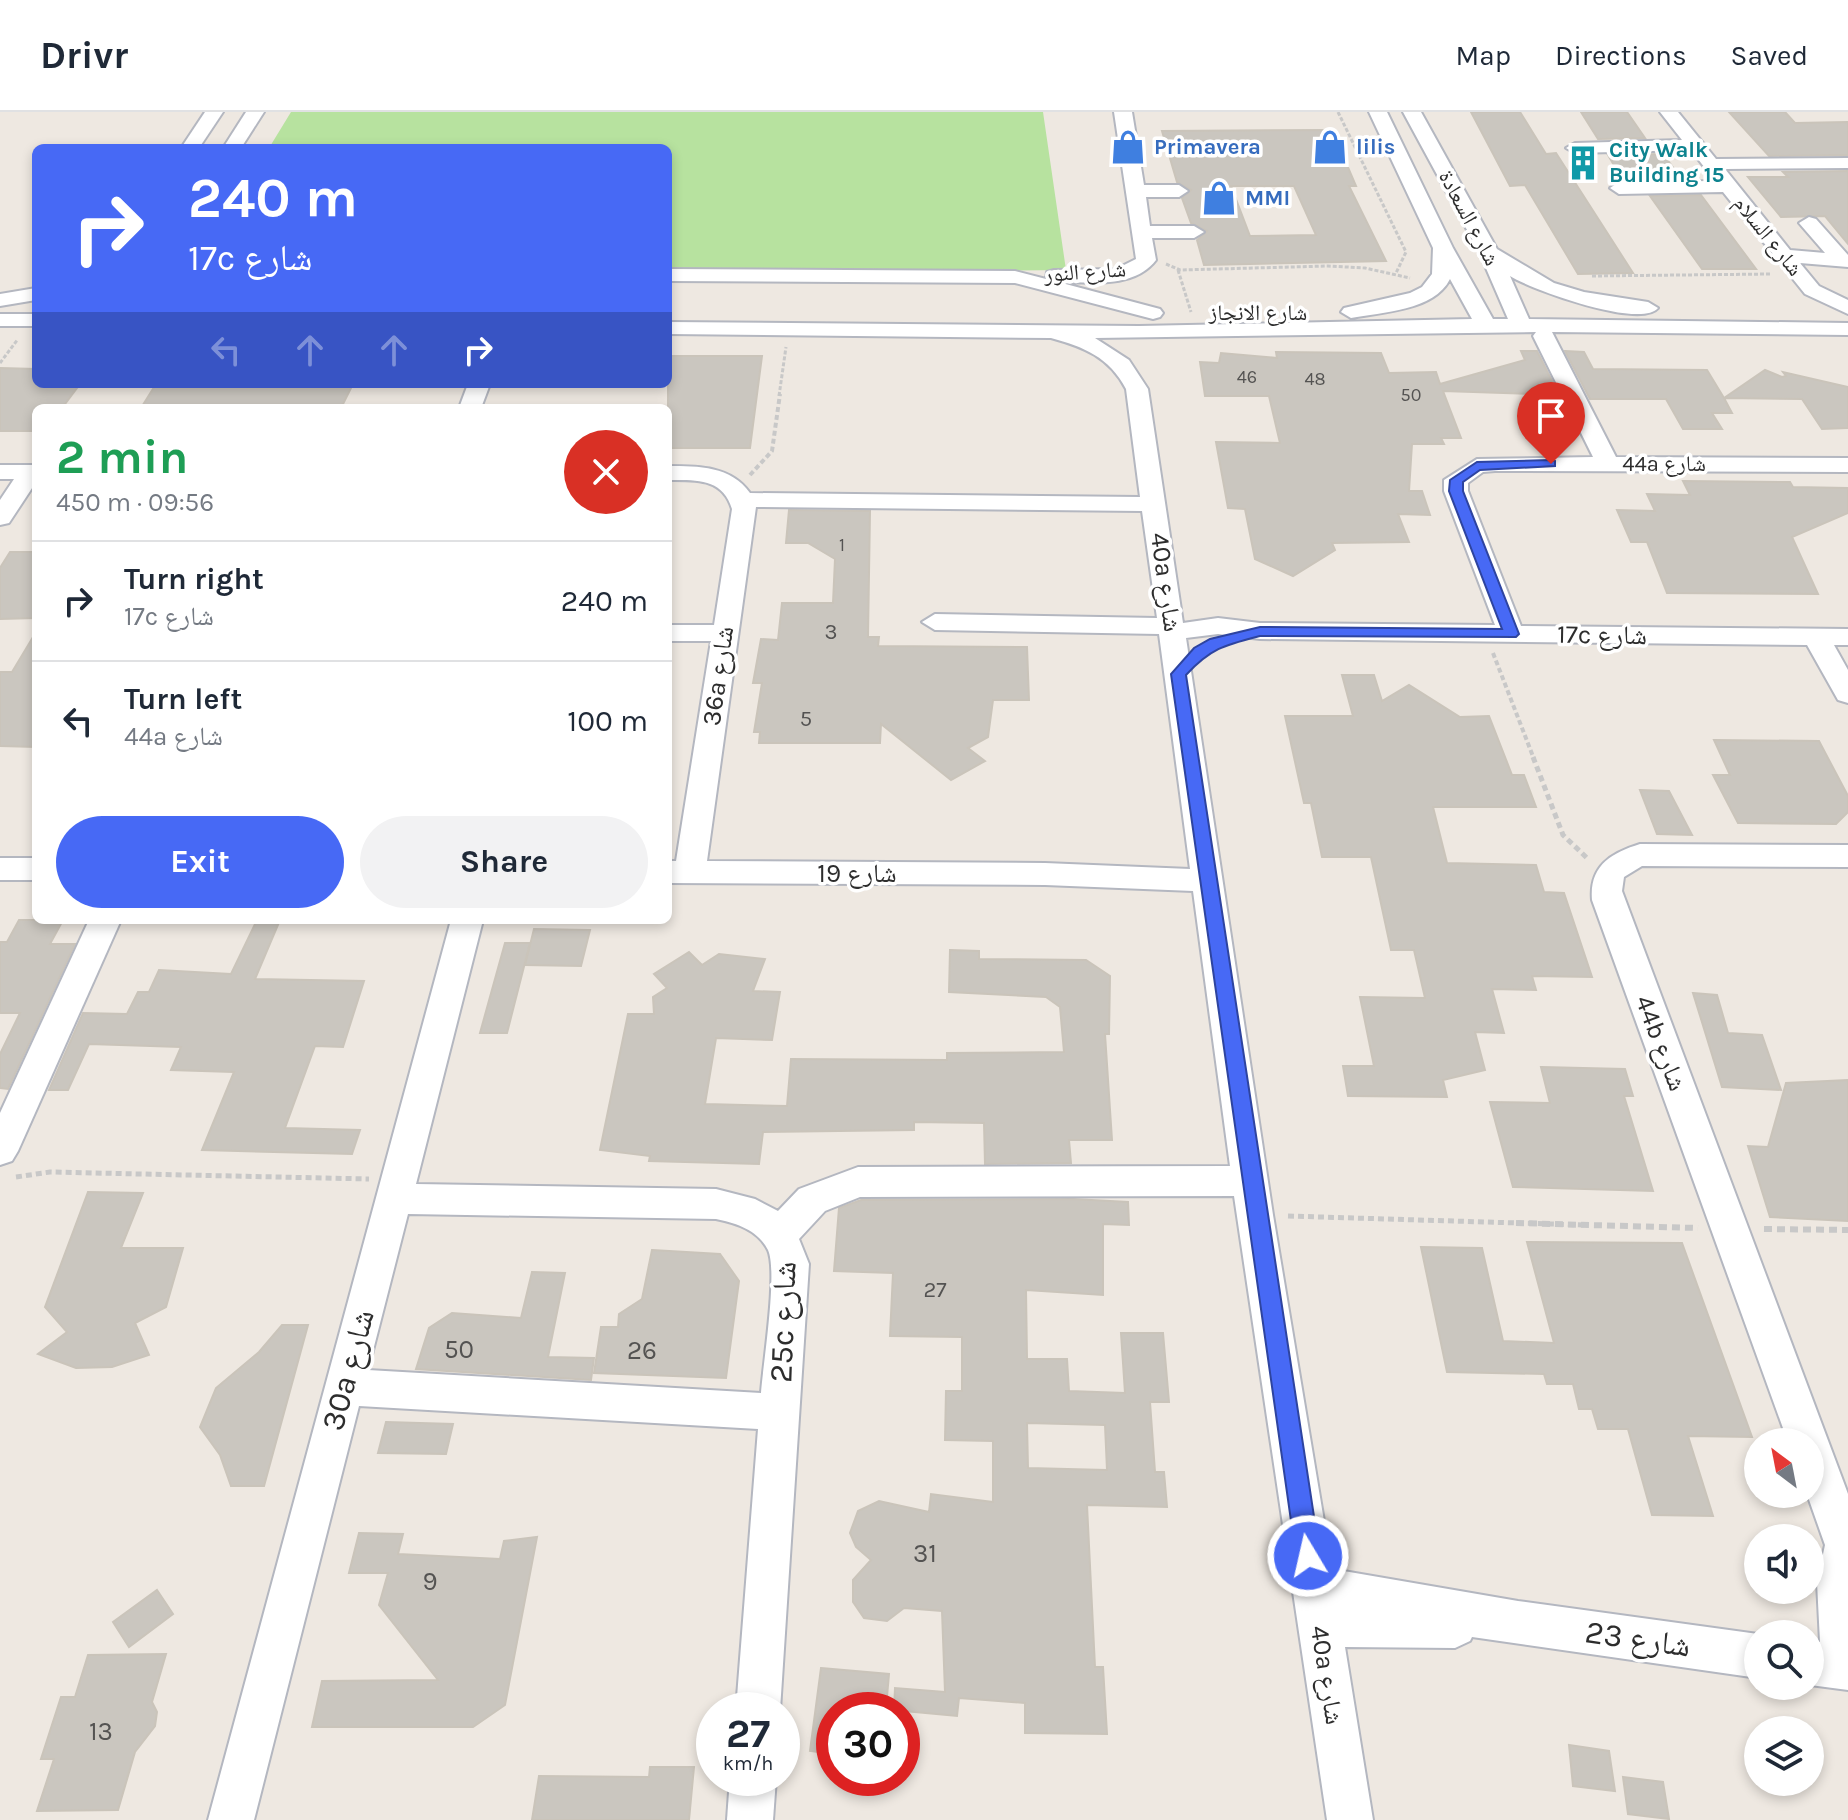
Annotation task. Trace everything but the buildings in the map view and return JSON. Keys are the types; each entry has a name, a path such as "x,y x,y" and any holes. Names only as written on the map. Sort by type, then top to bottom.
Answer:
{"street":[{"path":"193,144 214,112"},
{"path":"235,144 255,112"},
{"name":"شارع النور","path":"1015,277 1131,271 1143,264 1147,256 1123,112"},
{"name":"شارع السعادة","path":"1378,112 1443,248 1482,318"},
{"name":"شارع السعادة","path":"1412,112 1489,252 1518,318"},
{"name":"شارع السلام","path":"1669,112 1819,296 1848,310"},
{"path":"1575,148 1695,145"},
{"path":"1711,164 1848,163"},
{"path":"1619,188 1729,186"},
{"path":"1136,191 1179,191"},
{"path":"1803,223 1840,261"},
{"path":"1143,232 1194,232"},
{"path":"1351,312 1410,299 1435,286 1442,274 1443,248"},
{"path":"1489,252 1521,278 1555,292 1648,308"},
{"path":"1783,255 1840,261"},
{"path":"672,275 1015,277 1153,313"},
{"path":"0,300 32,295"},
{"path":"0,306 32,306"},
{"name":"شارع الانجاز","path":"1518,318 1648,308 1848,310"},
{"name":"شارع الانجاز","path":"672,309 1351,312 1832,328"},
{"name":"شارع الانجاز","path":"672,328 1205,331 1482,318"},
{"path":"0,320 32,328"},
{"path":"0,332 32,328"},
{"name":"شارع الانجاز","path":"1273,328 1337,339 1770,336 1832,328"},
{"path":"1832,328 1848,356"},
{"name":"40a شارع","path":"1051,331 1091,343 1127,368 1144,370 1154,504 1178,674 1253,1198 1350,1820"},
{"path":"1144,370 1167,344 1205,331"},
{"path":"1544,336 1607,463"},
{"name":"44a شارع","path":"1498,634 1456,491 1456,480 1477,466 1607,463 1848,465"},
{"path":"0,472 32,472"},
{"path":"672,473 707,474 737,492 1154,504"},
{"path":"0,518 32,475"},
{"name":"36a شارع","path":"679,872 723,633 737,492"},
{"name":"17c شارع","path":"1171,618 1197,614 1242,632"},
{"path":"935,622 1171,618"},
{"name":"17c شارع","path":"1171,618 1242,632 1848,637"},
{"name":"17c شارع","path":"1178,674 1199,651 1242,632"},
{"path":"672,633 723,633"},
{"path":"1816,637 1848,694"},
{"path":"1609,872 1622,861 1640,855 1848,856"},
{"path":"0,869 32,869"},
{"name":"شارع 19","path":"679,872 1208,872"},
{"name":"44b شارع","path":"1609,872 1605,884 1607,900 1732,1229 1803,1428"},
{"path":"1,1166 103,924"},
{"name":"30a شارع","path":"231,1820 466,924"},
{"path":"780,1234 794,1215 812,1200 858,1182 1253,1198"},
{"name":"25c شارع","path":"396,1189 716,1204 741,1208 763,1218 780,1234 790,1264 759,1692"},
{"path":"344,1387 779,1412"},
{"name":"44b شارع","path":"1824,1486 1847,1548 1838,1582 1834,1666"},
{"name":"شارع 23","path":"1316,1606 1478,1626 1518,1623 1744,1654"},
{"path":"750,1820 752,1796"}],"path":[{"path":"1338,112 1406,252 1396,273"},
{"path":"1147,256 1180,270"},
{"path":"1131,271 1328,266 1396,273 1435,286"},
{"path":"1180,270 1191,313"},
{"path":"0,363 32,328"},
{"path":"737,492 772,451 788,330"},
{"path":"1498,634 1563,835 1581,855 1609,872"},
{"path":"1,1166 27,1174 50,1172 396,1189"},
{"path":"1253,1198 1732,1229 1848,1230"}],"green space":[{"path":"291,112 1043,112 1066,270 672,273 672,144 271,144"}],"place":[{"name":"Primavera","path":"1128,147"},
{"name":"lilis","path":"1330,147"},
{"name":"City Walk Building 15","path":"1583,163"},
{"name":"MMI","path":"1219,198"}],"route":[{"path":"1308,1556 1255,1215 1178,674 1199,651 1233,637 1260,631 1511,634 1456,491 1456,480 1477,466 1551,464"}]}
